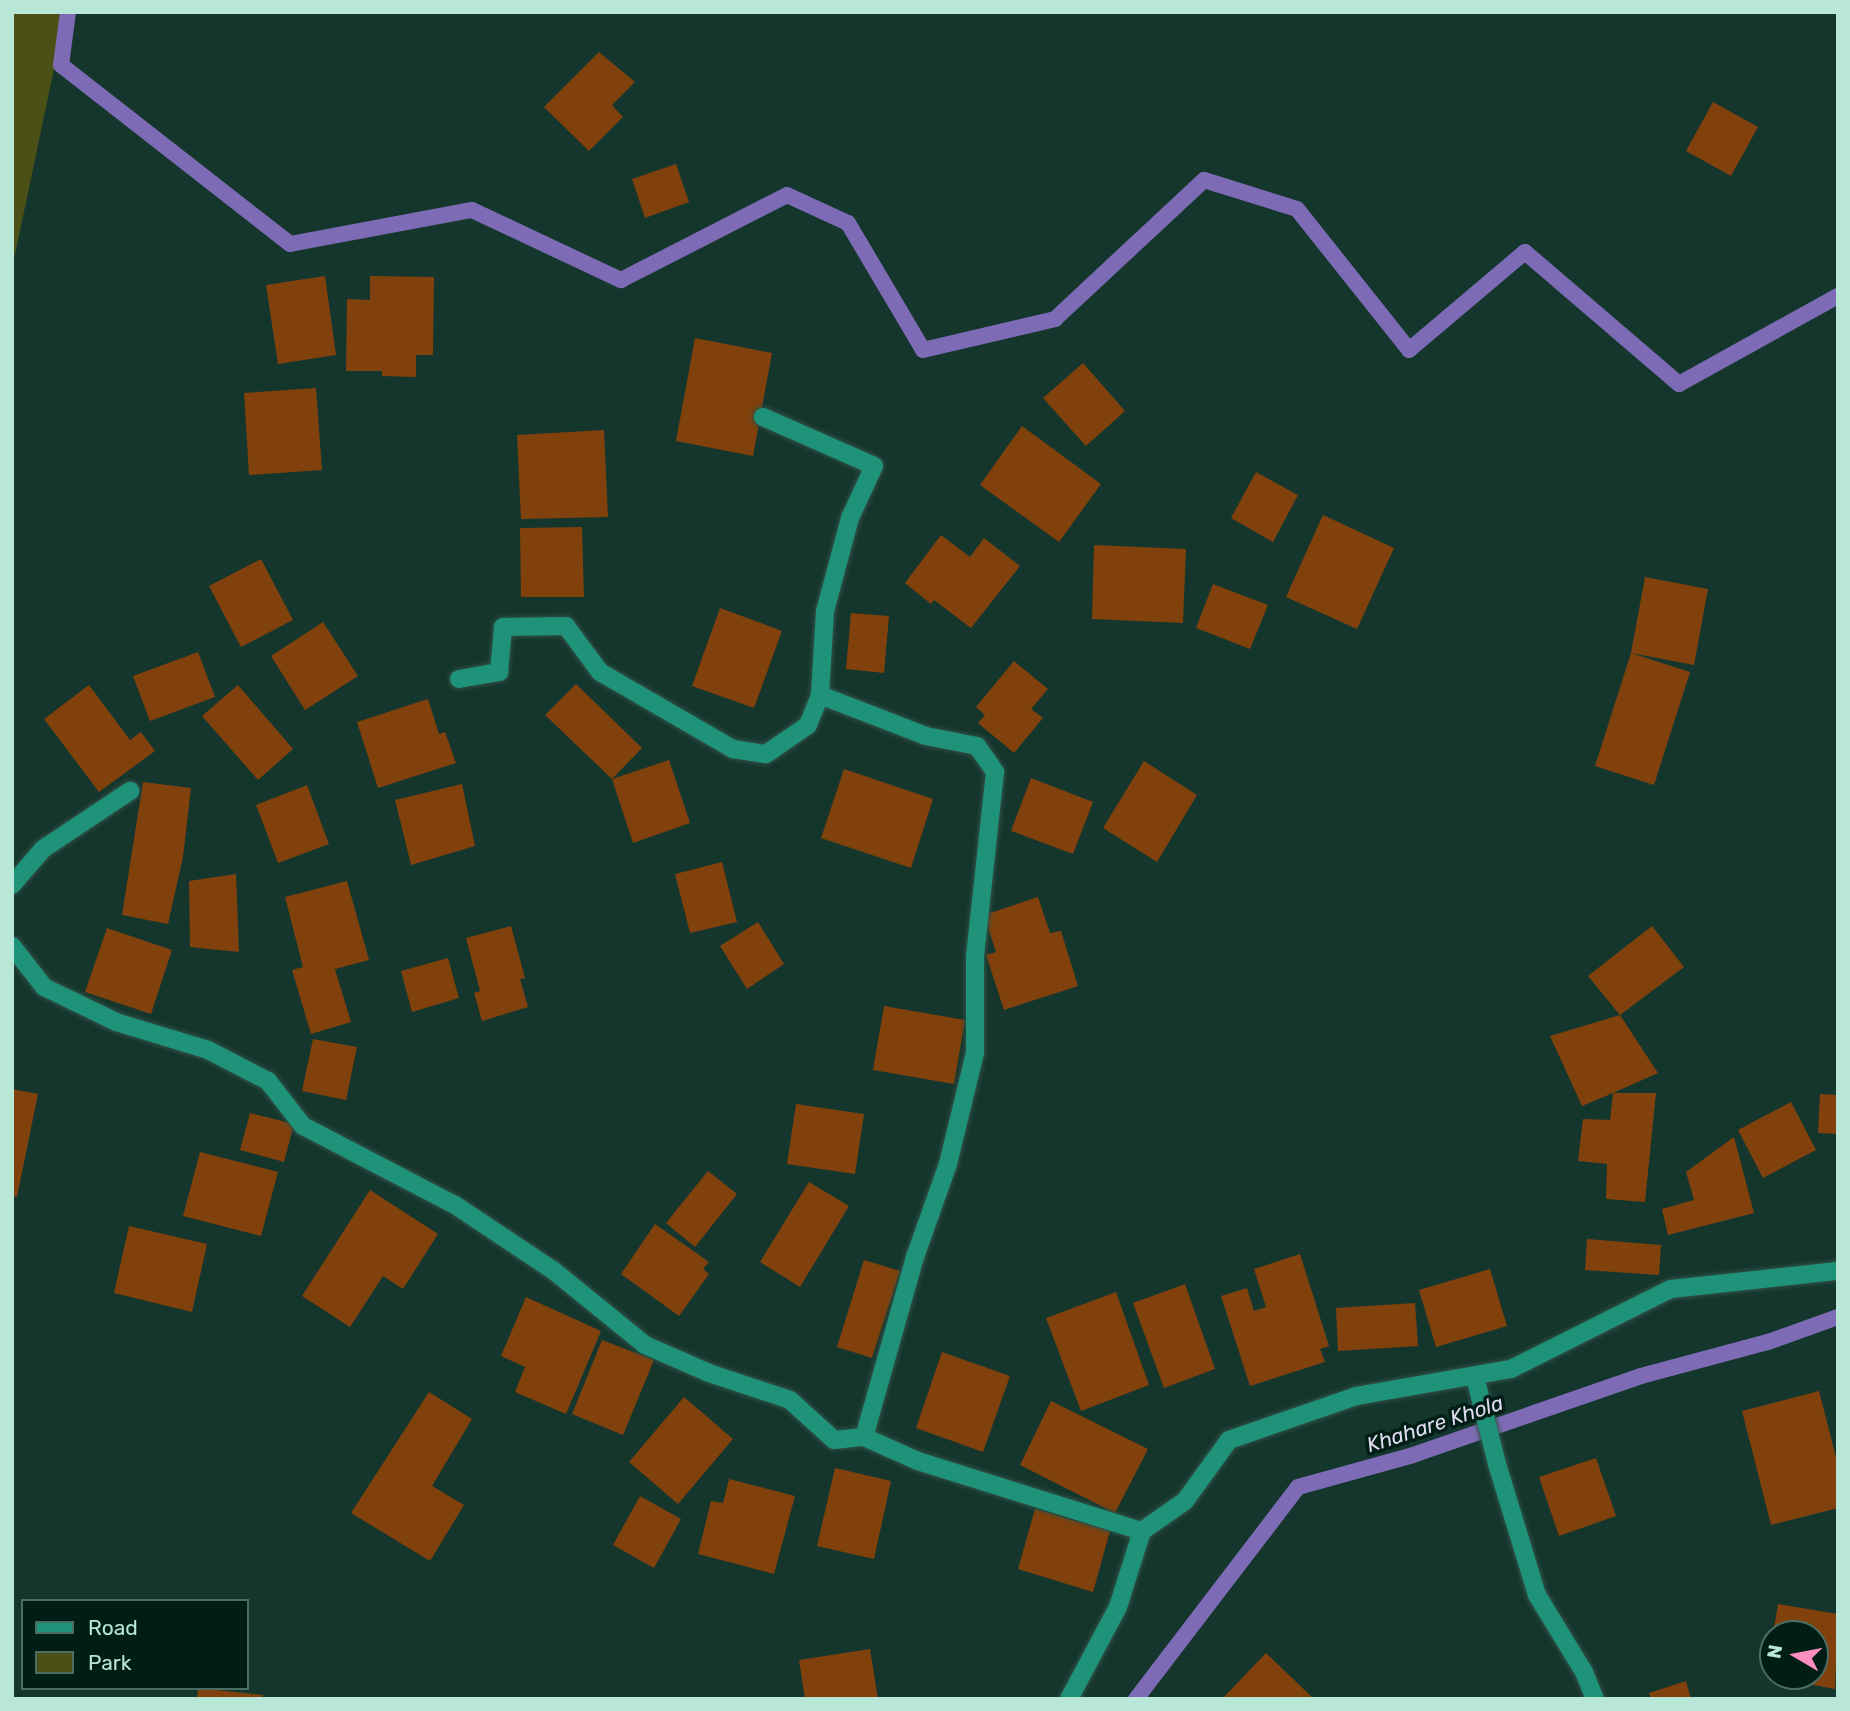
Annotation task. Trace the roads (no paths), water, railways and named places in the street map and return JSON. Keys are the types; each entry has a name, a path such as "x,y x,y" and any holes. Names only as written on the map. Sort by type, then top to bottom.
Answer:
{"street":[{"path":"459,679 499,672 503,627 566,626 600,672 733,749 766,754 808,725 820,695 828,601 850,518 874,466 763,417"},
{"path":"820,695 926,736 977,746 995,772 975,957 975,1053 948,1164 915,1257 864,1437"},
{"path":"12,885 43,849 130,791"},
{"path":"12,946 44,987 116,1022 208,1050 268,1081 303,1126 455,1205 554,1271 645,1345 709,1373 790,1400 834,1440 864,1437 918,1461 1142,1531"},
{"path":"1069,1699 1118,1607 1142,1531 1185,1501 1229,1440 1356,1396 1511,1369 1671,1289 1838,1271"},
{"path":"1475,1377 1497,1464 1537,1595 1584,1672 1595,1699"}],"waterway":[{"path":"68,12 61,65 290,244 472,210 621,280 787,195 848,223 923,350 1055,319 1204,180 1297,209 1409,350 1525,252 1679,384 1838,296"},
{"name":"Khahare Khola","path":"1136,1699 1298,1487 1413,1455 1641,1376 1768,1342 1838,1317"}]}
